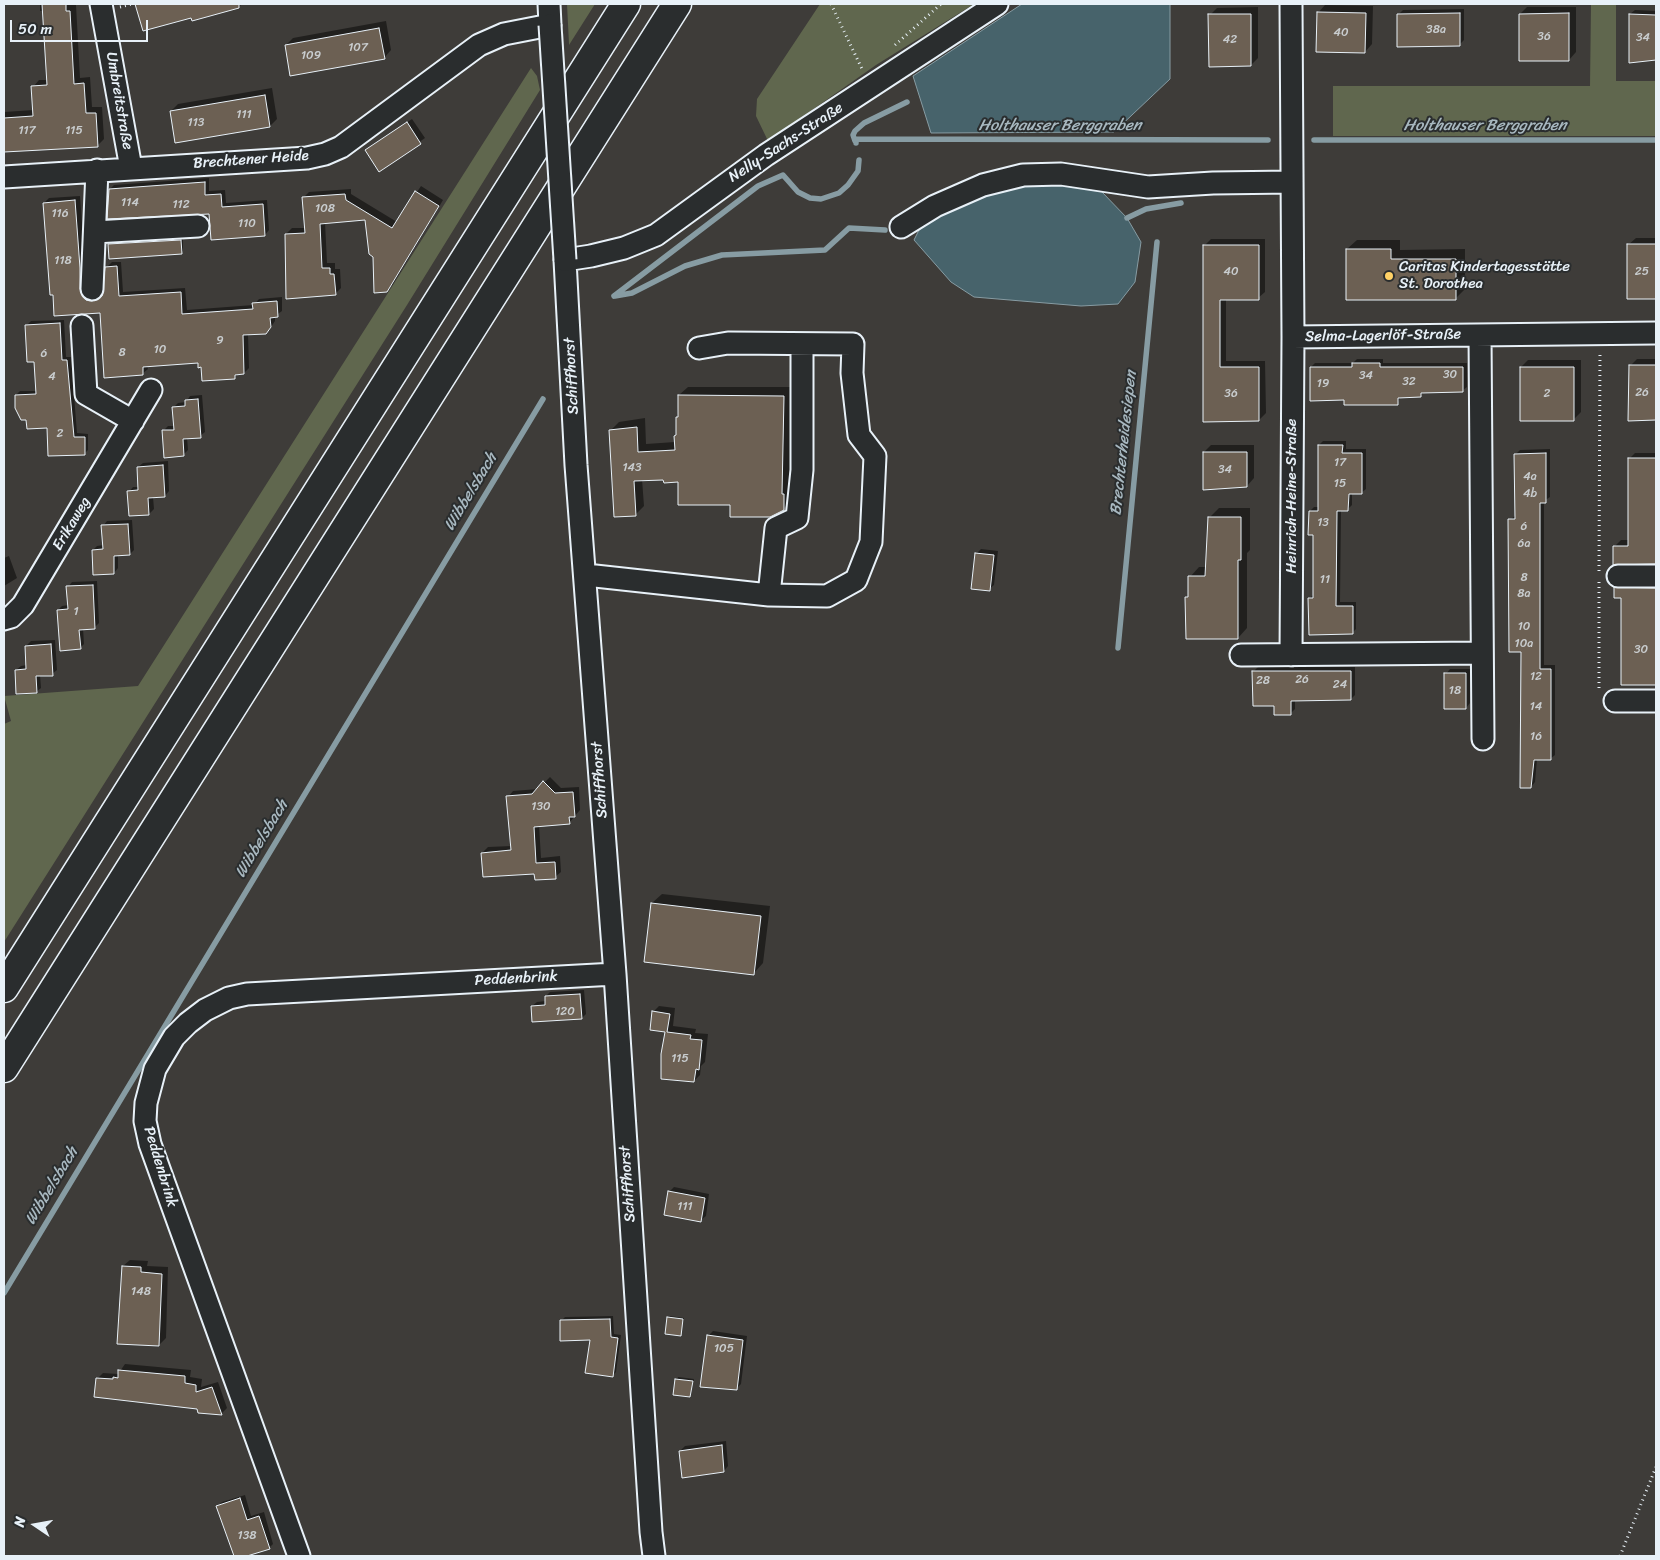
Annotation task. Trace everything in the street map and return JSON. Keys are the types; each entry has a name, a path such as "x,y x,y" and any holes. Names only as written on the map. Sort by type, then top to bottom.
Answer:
{"highway":[{"path":"4,988 626,4"},
{"path":"4,1068 677,4"}],"street":[{"name":"Umbreitstraße","path":"101,4 132,168"},
{"name":"Nelly-Sachs-Straße","path":"565,260 624,248 656,234 743,171 997,4"},
{"name":"Selma-Lagerlöf-Straße","path":"1291,4 1293,337 1656,333"},
{"name":"Brechtener Heide","path":"4,177 307,158 325,154 341,147 478,46 548,16"},
{"name":"Schiffhorst","path":"548,16 567,290 576,465 586,575 615,974 650,1532 654,1556"},
{"path":"92,289 97,170"},
{"path":"901,227 935,206 983,185 1023,176 1061,174 1148,187 1212,183 1292,182"},
{"path":"95,232 198,226"},
{"path":"82,326 86,394 132,421"},
{"path":"1480,335 1483,739"},
{"name":"Heinrich-Heine-Straße","path":"1291,655 1293,337"},
{"path":"586,575 769,595 827,596 856,580 871,542 875,456 859,435 852,373 853,344 728,343 699,348"},
{"path":"769,595 776,528 797,518 802,470 802,344"},
{"name":"Erikaweg","path":"4,619 11,617 24,605 151,390"},
{"path":"1618,576 1656,576"},
{"path":"1241,655 1482,653"},
{"path":"1615,701 1656,700"},
{"name":"Peddenbrink","path":"299,1556 150,1144 145,1121 146,1103 155,1069 174,1037 188,1023 205,1010 229,998 247,994 615,974"}],"path":[{"path":"831,4 872,87"},
{"path":"1600,334 1598,405 1599,701 1615,701"},
{"path":"1620,1556 1656,1467"}],"green space":[{"path":"567,4 595,4 569,45 569,44"},
{"path":"820,4 974,4 876,65 768,141 756,116 757,99"},
{"path":"1591,4 1616,4 1616,81 1656,81 1656,136 1333,136 1333,86 1590,86"},
{"path":"531,68 537,76 540,90 407,305 4,942 4,724 11,721 4,696 138,686"}],"water":[{"path":"1022,4 1170,4 1170,79 1114,132 931,133 913,76"},
{"path":"1023,181 1059,182 1101,191 1127,218 1141,242 1135,282 1118,304 1081,306 974,297 951,282 914,240 919,230 957,203"}],"building":[{"path":"42,4 66,4 66,11 70,11 74,84 84,83 86,113 96,113 98,147 4,152 4,118 33,116 31,86 47,85"},
{"path":"135,4 239,4 239,8 192,21 191,18 143,31"},
{"path":"1317,12 1366,13 1365,53 1316,52"},
{"path":"1460,13 1460,46 1397,47 1397,14"},
{"path":"1569,13 1569,61 1519,61 1519,14"},
{"path":"1208,14 1251,14 1251,66 1209,67"},
{"path":"1629,14 1656,15 1656,60 1629,63"},
{"path":"379,28 385,59 290,76 285,45"},
{"path":"265,95 270,127 175,143 170,111"},
{"path":"407,122 421,144 379,172 365,150"},
{"path":"205,182 205,195 221,194 222,207 263,204 265,236 211,240 209,214 107,219 109,189"},
{"path":"415,191 439,206 387,292 374,293 373,257 369,254 365,220 320,224 322,268 330,268 330,274 334,274 336,295 286,299 285,234 305,233 302,197 345,194 346,200 392,228"},
{"path":"75,200 80,289 86,300 92,301 102,296 105,267 117,266 119,296 181,292 182,314 253,309 252,303 277,301 278,317 270,318 271,327 266,334 243,335 244,374 235,375 235,379 202,381 201,367 198,368 198,363 143,367 143,375 104,378 100,313 54,316 53,295 50,295 43,203"},
{"path":"181,240 182,254 109,259 108,244"},
{"path":"1627,244 1656,244 1656,299 1627,299"},
{"path":"1203,245 1259,245 1259,300 1220,300 1220,367 1259,367 1259,421 1203,422"},
{"path":"1346,249 1391,249 1391,259 1456,259 1456,300 1346,300"},
{"path":"60,323 62,360 67,360 74,437 85,437 85,455 48,456 47,428 27,429 26,420 21,420 15,408 15,395 36,394 34,362 27,362 25,325"},
{"path":"1352,363 1380,363 1380,367 1463,367 1463,392 1421,393 1421,397 1398,398 1398,405 1344,405 1344,400 1310,401 1310,367 1352,367"},
{"path":"1629,365 1656,365 1656,420 1628,421"},
{"path":"1520,367 1574,367 1574,421 1520,421"},
{"path":"678,395 784,396 782,494 784,494 784,510 770,517 730,517 730,505 678,505 678,482 664,483 663,480 634,481 636,516 614,517 609,430 637,427 638,452 675,450 674,436 676,435 676,417 678,417"},
{"path":"198,399 201,438 183,439 184,456 164,458 162,430 174,430 172,407 185,406 185,400"},
{"path":"1318,445 1343,445 1342,453 1362,453 1362,494 1349,494 1348,511 1337,511 1336,606 1353,606 1353,634 1309,635 1308,598 1313,598 1313,535 1308,535 1309,511 1318,511"},
{"path":"1203,452 1247,452 1247,487 1203,490"},
{"path":"1546,453 1546,503 1540,503 1540,669 1551,669 1551,760 1534,760 1531,788 1520,788 1521,652 1509,652 1508,519 1515,519 1514,454"},
{"path":"1628,458 1656,458 1656,564 1613,565 1613,546 1628,546"},
{"path":"163,465 165,497 148,498 149,515 129,516 127,491 138,490 137,467"},
{"path":"1208,517 1241,517 1241,560 1238,560 1238,639 1186,639 1185,597 1188,597 1188,576 1205,576"},
{"path":"128,524 130,555 114,556 114,574 93,575 92,550 103,549 101,525"},
{"path":"975,553 994,555 990,591 971,589"},
{"path":"93,585 95,629 79,630 81,649 60,651 57,610 68,609 66,586"},
{"path":"1614,587 1656,588 1656,685 1621,685 1621,598 1614,598"},
{"path":"51,644 53,676 36,676 37,693 16,694 15,670 26,669 25,646"},
{"path":"1252,671 1351,671 1351,700 1291,701 1291,715 1274,715 1274,706 1253,706"},
{"path":"1444,673 1466,673 1466,709 1444,709"},
{"path":"543,781 555,793 573,792 575,817 569,817 570,824 534,827 536,863 555,862 556,879 535,880 534,874 483,877 481,853 511,850 506,796 532,794"},
{"path":"651,903 761,916 754,975 644,962"},
{"path":"580,994 582,1019 532,1022 531,1006 545,1005 545,996"},
{"path":"652,1011 670,1014 667,1032 691,1035 690,1039 702,1040 699,1070 696,1069 694,1082 661,1079 661,1054 665,1032 650,1030"},
{"path":"668,1191 705,1198 701,1222 664,1215"},
{"path":"122,1266 141,1267 141,1272 162,1274 159,1346 117,1344"},
{"path":"667,1317 683,1319 681,1336 665,1334"},
{"path":"610,1319 611,1337 618,1338 613,1377 585,1373 590,1340 560,1341 560,1320"},
{"path":"707,1335 743,1340 737,1390 700,1387"},
{"path":"118,1370 185,1376 185,1383 196,1385 196,1392 212,1387 222,1415 198,1413 197,1409 94,1397 96,1378 118,1378"},
{"path":"675,1379 693,1381 690,1397 673,1395"},
{"path":"722,1445 724,1472 682,1478 679,1451"},
{"path":"240,1498 247,1520 259,1516 270,1549 247,1556 234,1556 216,1506"}],"waterway":[{"path":"855,141 853,135 864,123 907,102"},
{"name":"Holthauser Berggraben","path":"856,143 856,139 1268,140"},
{"name":"Holthauser Berggraben","path":"1314,140 1656,140"},
{"name":"Wibbelsbach","path":"614,296 758,186 783,175 798,192 810,198 821,199 839,193 848,185 858,171 859,160"},
{"path":"1127,218 1146,209 1181,203"},
{"path":"615,296 632,293 685,266 722,255 825,250 849,228 885,230"},
{"name":"Brechterheidesiepen","path":"1118,648 1157,242"},
{"name":"Wibbelsbach","path":"4,1293 543,399"}],"place":[{"name":"Caritas Kindertagesstätte St. Dorothea","path":"1389,276"}]}
